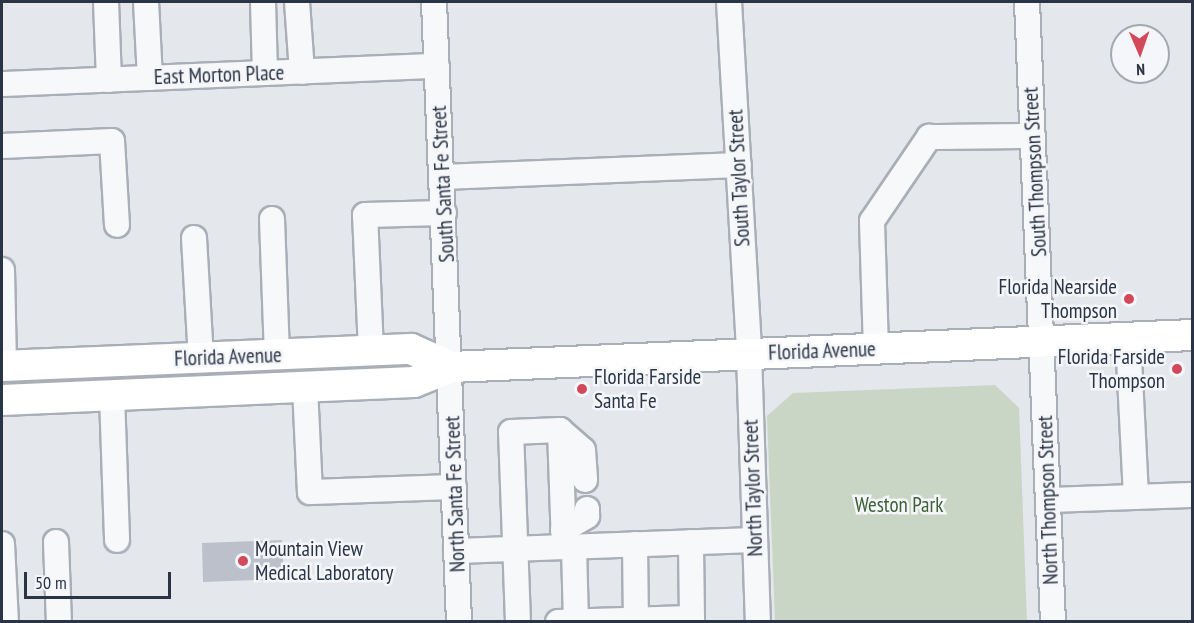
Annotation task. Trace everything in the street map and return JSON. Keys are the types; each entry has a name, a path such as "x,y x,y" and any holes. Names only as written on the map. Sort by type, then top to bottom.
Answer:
{"main road":[{"name":"Florida Avenue","path":"2,400 414,382 451,367 1192,335"},
{"name":"Florida Avenue","path":"3,366 411,349 451,367"}],"street":[{"path":"106,2 109,80"},
{"path":"146,2 150,78"},
{"path":"262,2 265,73"},
{"path":"297,2 302,72"},
{"name":"South Santa Fe Street","path":"434,2 451,367"},
{"name":"South Taylor Street","path":"729,2 749,354"},
{"name":"South Thompson Street","path":"1027,2 1043,342"},
{"name":"East Morton Place","path":"2,84 437,66"},
{"path":"876,349 872,221 923,144 929,137 1033,136"},
{"path":"2,146 112,141 117,225"},
{"path":"442,177 739,165"},
{"path":"371,351 365,215 444,213"},
{"path":"272,219 277,355"},
{"path":"194,238 201,358"},
{"path":"2,270 3,366"},
{"path":"1128,338 1136,497"},
{"name":"North Thompson Street","path":"1043,342 1053,621"},
{"name":"North Taylor Street","path":"749,354 758,621"},
{"name":"North Santa Fe Street","path":"451,367 459,621"},
{"path":"305,387 310,492 454,487"},
{"path":"112,395 117,540"},
{"path":"560,430 567,541 576,621"},
{"path":"518,621 511,432 560,430 583,450 585,480"},
{"path":"1048,500 1192,495"},
{"path":"567,541 587,516 587,509"},
{"path":"456,551 514,549 567,541 635,544 755,540"},
{"path":"56,542 59,621"},
{"path":"558,621 693,618 691,542"},
{"path":"3,544 6,621"},
{"path":"635,544 636,621"}],"green space":[{"name":"Weston Park","path":"995,385 1019,408 1027,621 775,621 767,416 793,393"}],"building":[{"name":"Mountain View Medical Laboratory","path":"282,540 284,579 203,582 202,543"}],"place":[{"name":"Florida Nearside Thompson","path":"1129,299"},
{"name":"Florida Farside Thompson","path":"1177,369"},
{"name":"Florida Farside Santa Fe","path":"582,389"},
{"name":"Mountain View Medical Laboratory","path":"243,561"}]}
